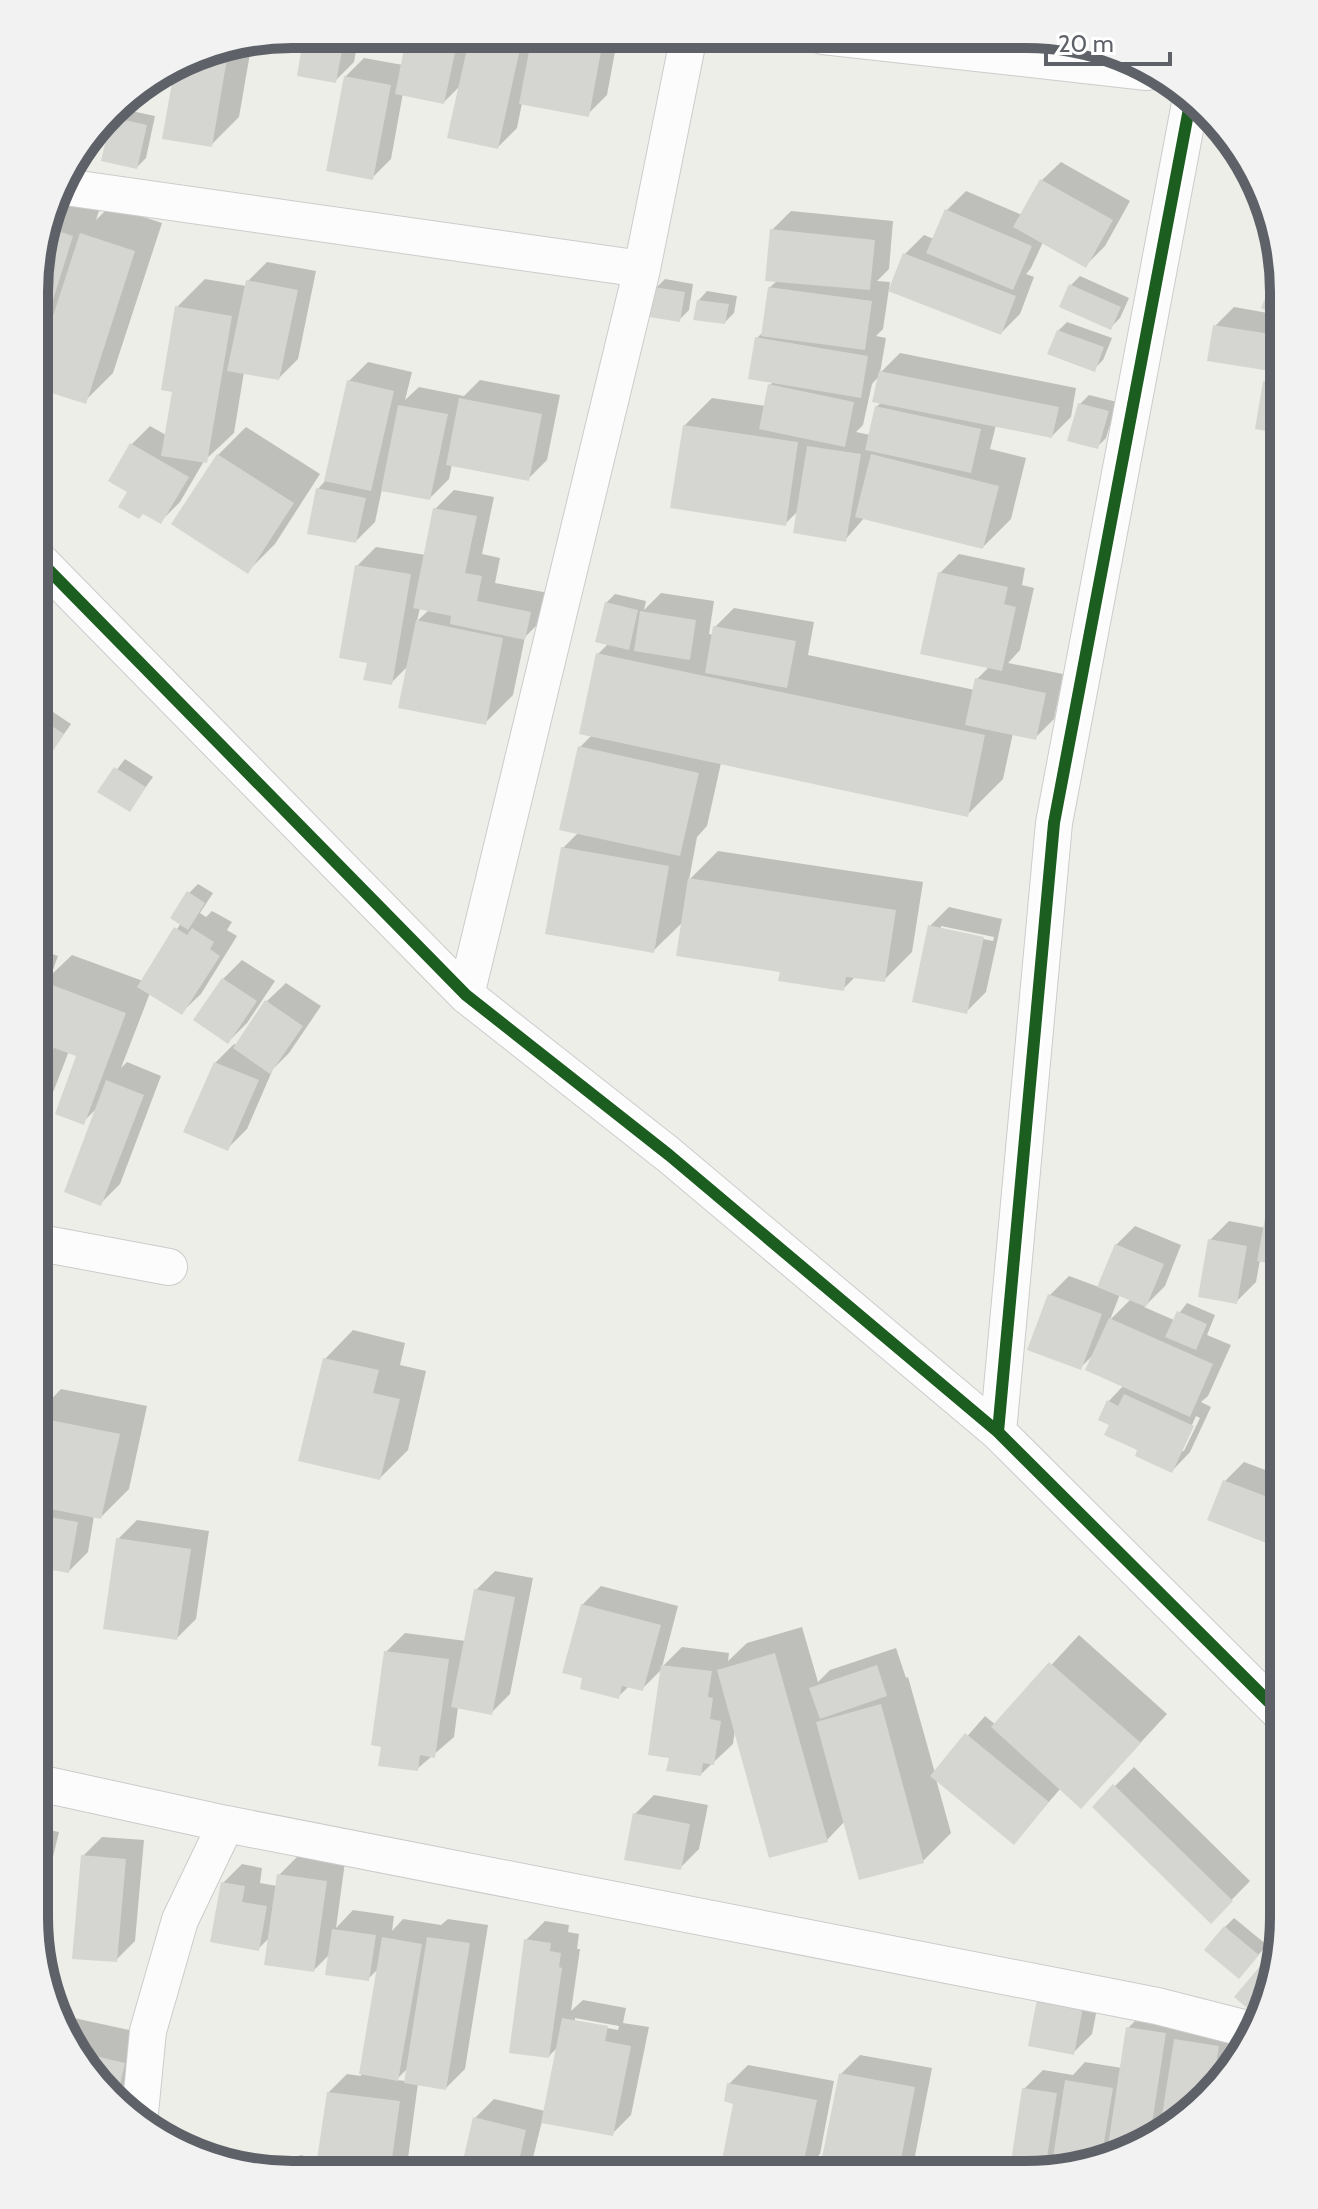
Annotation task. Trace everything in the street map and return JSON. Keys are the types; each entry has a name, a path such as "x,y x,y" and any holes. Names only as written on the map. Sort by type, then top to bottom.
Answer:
{"street":[{"path":"466,995 642,269 686,48"},
{"path":"931,48 1124,69"},
{"path":"998,1432 1054,823 1188,112"},
{"path":"72,188 642,269"},
{"path":"48,569 466,995 669,1155 998,1432 1269,1702"},
{"path":"48,1244 169,1267"},
{"path":"48,1785 226,1824 1157,2006 1242,2028"},
{"path":"141,2107 148,2031 180,1920 226,1824"}],"building":[{"path":"302,48 342,48 336,83 297,76"},
{"path":"404,48 456,48 444,104 395,94"},
{"path":"467,48 520,48 498,149 447,138"},
{"path":"530,48 602,48 589,117 519,104"},
{"path":"227,57 212,147 162,139 173,80"},
{"path":"344,76 391,85 373,180 326,171"},
{"path":"121,119 147,125 137,169 101,161 107,133"},
{"path":"1040,179 1113,220 1086,268 1013,227"},
{"path":"945,209 1032,246 1013,290 926,253"},
{"path":"770,229 875,240 870,290 765,281"},
{"path":"57,231 73,236 48,316 50,260"},
{"path":"80,233 135,251 86,404 48,392 48,331"},
{"path":"903,253 1016,296 1001,335 888,291"},
{"path":"246,280 298,290 279,380 227,371"},
{"path":"1069,284 1121,307 1111,330 1059,307"},
{"path":"654,287 685,292 680,322 649,317"},
{"path":"768,287 872,301 865,350 761,336"},
{"path":"1270,287 1270,312 1261,308"},
{"path":"697,300 729,304 725,324 693,320"},
{"path":"175,306 232,316 207,463 161,456 172,392 161,390"},
{"path":"1213,325 1270,334 1270,371 1207,361"},
{"path":"1057,330 1104,347 1095,372 1047,354"},
{"path":"755,337 868,356 861,398 748,379"},
{"path":"879,371 1059,407 1052,438 872,402"},
{"path":"347,380 394,391 371,491 324,481"},
{"path":"1263,381 1270,382 1270,432 1255,429"},
{"path":"768,384 854,402 845,447 759,429"},
{"path":"459,398 542,414 529,481 446,465"},
{"path":"1078,403 1109,411 1098,449 1067,441"},
{"path":"398,405 448,414 430,500 381,491"},
{"path":"875,406 981,429 971,473 865,450"},
{"path":"683,425 798,442 786,526 670,508"},
{"path":"130,443 189,477 161,524 143,514 139,519 118,507 127,492 108,481"},
{"path":"807,446 861,454 846,542 793,533"},
{"path":"217,454 294,503 248,574 171,524"},
{"path":"871,454 999,486 983,549 855,517"},
{"path":"316,488 366,498 356,543 307,534"},
{"path":"433,508 477,516 465,573 482,576 477,601 531,612 525,640 450,624 451,616 413,608"},
{"path":"355,565 411,574 392,685 363,680 367,663 339,658"},
{"path":"938,572 1008,587 1004,604 1016,607 1002,671 920,654"},
{"path":"605,602 638,610 629,650 595,642"},
{"path":"640,611 696,620 690,660 634,651"},
{"path":"416,620 503,638 486,725 398,708"},
{"path":"713,626 796,641 787,688 705,673"},
{"path":"596,653 985,735 968,817 579,734"},
{"path":"975,678 1046,693 1036,740 965,725"},
{"path":"48,724 64,734 48,758"},
{"path":"578,746 699,773 680,856 559,830"},
{"path":"114,767 146,787 130,812 97,792"},
{"path":"561,847 669,866 654,953 545,934"},
{"path":"688,878 896,910 885,982 846,977 844,991 778,981 780,972 676,956"},
{"path":"187,891 205,903 188,930 170,918"},
{"path":"928,925 984,937 967,1014 912,1002"},
{"path":"174,927 187,935 192,928 214,942 210,949 220,956 182,1015 137,987"},
{"path":"222,978 257,1001 228,1044 193,1020"},
{"path":"48,983 126,1013 84,1125 55,1114 76,1056 54,1048 48,1063"},
{"path":"265,1000 303,1026 270,1074 233,1048"},
{"path":"214,1062 259,1080 228,1151 183,1132"},
{"path":"106,1080 144,1095 101,1206 64,1192"},
{"path":"1266,1213 1269,1214 1269,1263 1257,1261"},
{"path":"1208,1239 1247,1246 1237,1304 1198,1297"},
{"path":"1115,1244 1164,1264 1146,1307 1097,1287"},
{"path":"1048,1294 1102,1314 1081,1370 1027,1350"},
{"path":"1177,1311 1207,1324 1196,1350 1165,1337"},
{"path":"1109,1318 1213,1364 1190,1417 1085,1370"},
{"path":"323,1358 379,1370 373,1393 400,1399 380,1480 298,1461"},
{"path":"1124,1394 1194,1426 1172,1473 1135,1456 1137,1450 1104,1435 1109,1425 1098,1420 1107,1400 1118,1406"},
{"path":"48,1420 120,1434 101,1519 48,1509"},
{"path":"1223,1480 1269,1497 1269,1544 1207,1520"},
{"path":"48,1517 78,1522 69,1573 48,1569"},
{"path":"116,1538 191,1549 177,1640 103,1629"},
{"path":"474,1589 515,1597 492,1715 451,1707"},
{"path":"581,1604 661,1625 643,1691 622,1686 619,1699 580,1689 582,1678 562,1673"},
{"path":"384,1651 449,1659 435,1758 420,1755 418,1771 378,1766 381,1747 371,1745"},
{"path":"775,1653 828,1842 769,1858 717,1670"},
{"path":"1049,1662 1141,1743 1081,1809 991,1727"},
{"path":"661,1665 712,1671 708,1697 713,1698 710,1719 721,1721 714,1765 703,1763 701,1776 666,1771 669,1758 648,1755"},
{"path":"877,1665 887,1696 820,1719 809,1688"},
{"path":"881,1704 924,1863 859,1880 816,1722"},
{"path":"965,1733 1049,1802 1014,1845 930,1776"},
{"path":"1113,1784 1233,1901 1211,1924 1092,1807"},
{"path":"633,1813 690,1824 681,1870 624,1860"},
{"path":"81,1855 126,1859 117,1962 72,1959"},
{"path":"277,1874 327,1881 314,1972 264,1965"},
{"path":"221,1882 245,1886 242,1902 267,1906 259,1951 210,1942"},
{"path":"1224,1926 1259,1955 1239,1979 1204,1950"},
{"path":"332,1929 376,1935 369,1981 325,1975"},
{"path":"382,1937 422,1944 398,2081 359,2074"},
{"path":"427,1937 470,1943 446,2090 404,2083"},
{"path":"524,1939 551,1943 550,1951 561,1953 559,1967 562,1968 549,2058 509,2053"},
{"path":"1266,1959 1251,2011 1234,1997"},
{"path":"1037,1999 1083,2007 1074,2055 1028,2046"},
{"path":"562,2018 608,2026 605,2041 631,2046 613,2136 541,2123"},
{"path":"1126,2027 1166,2033 1152,2125 1108,2146"},
{"path":"1174,2039 1219,2046 1215,2069 1198,2089 1161,2119"},
{"path":"92,2055 125,2063 119,2088"},
{"path":"839,2073 915,2087 901,2161 821,2161"},
{"path":"1065,2080 1113,2088 1103,2148 1053,2159"},
{"path":"727,2083 817,2100 804,2161 722,2160 733,2104 724,2101"},
{"path":"1022,2088 1057,2093 1047,2160 1011,2161"},
{"path":"327,2092 400,2101 392,2161 317,2161"},
{"path":"473,2117 526,2130 519,2161 463,2161"}],"cycle path":[{"path":"1188,112 1054,823 998,1432 1269,1702"},
{"path":"48,569 466,995 669,1155 998,1432"}]}
